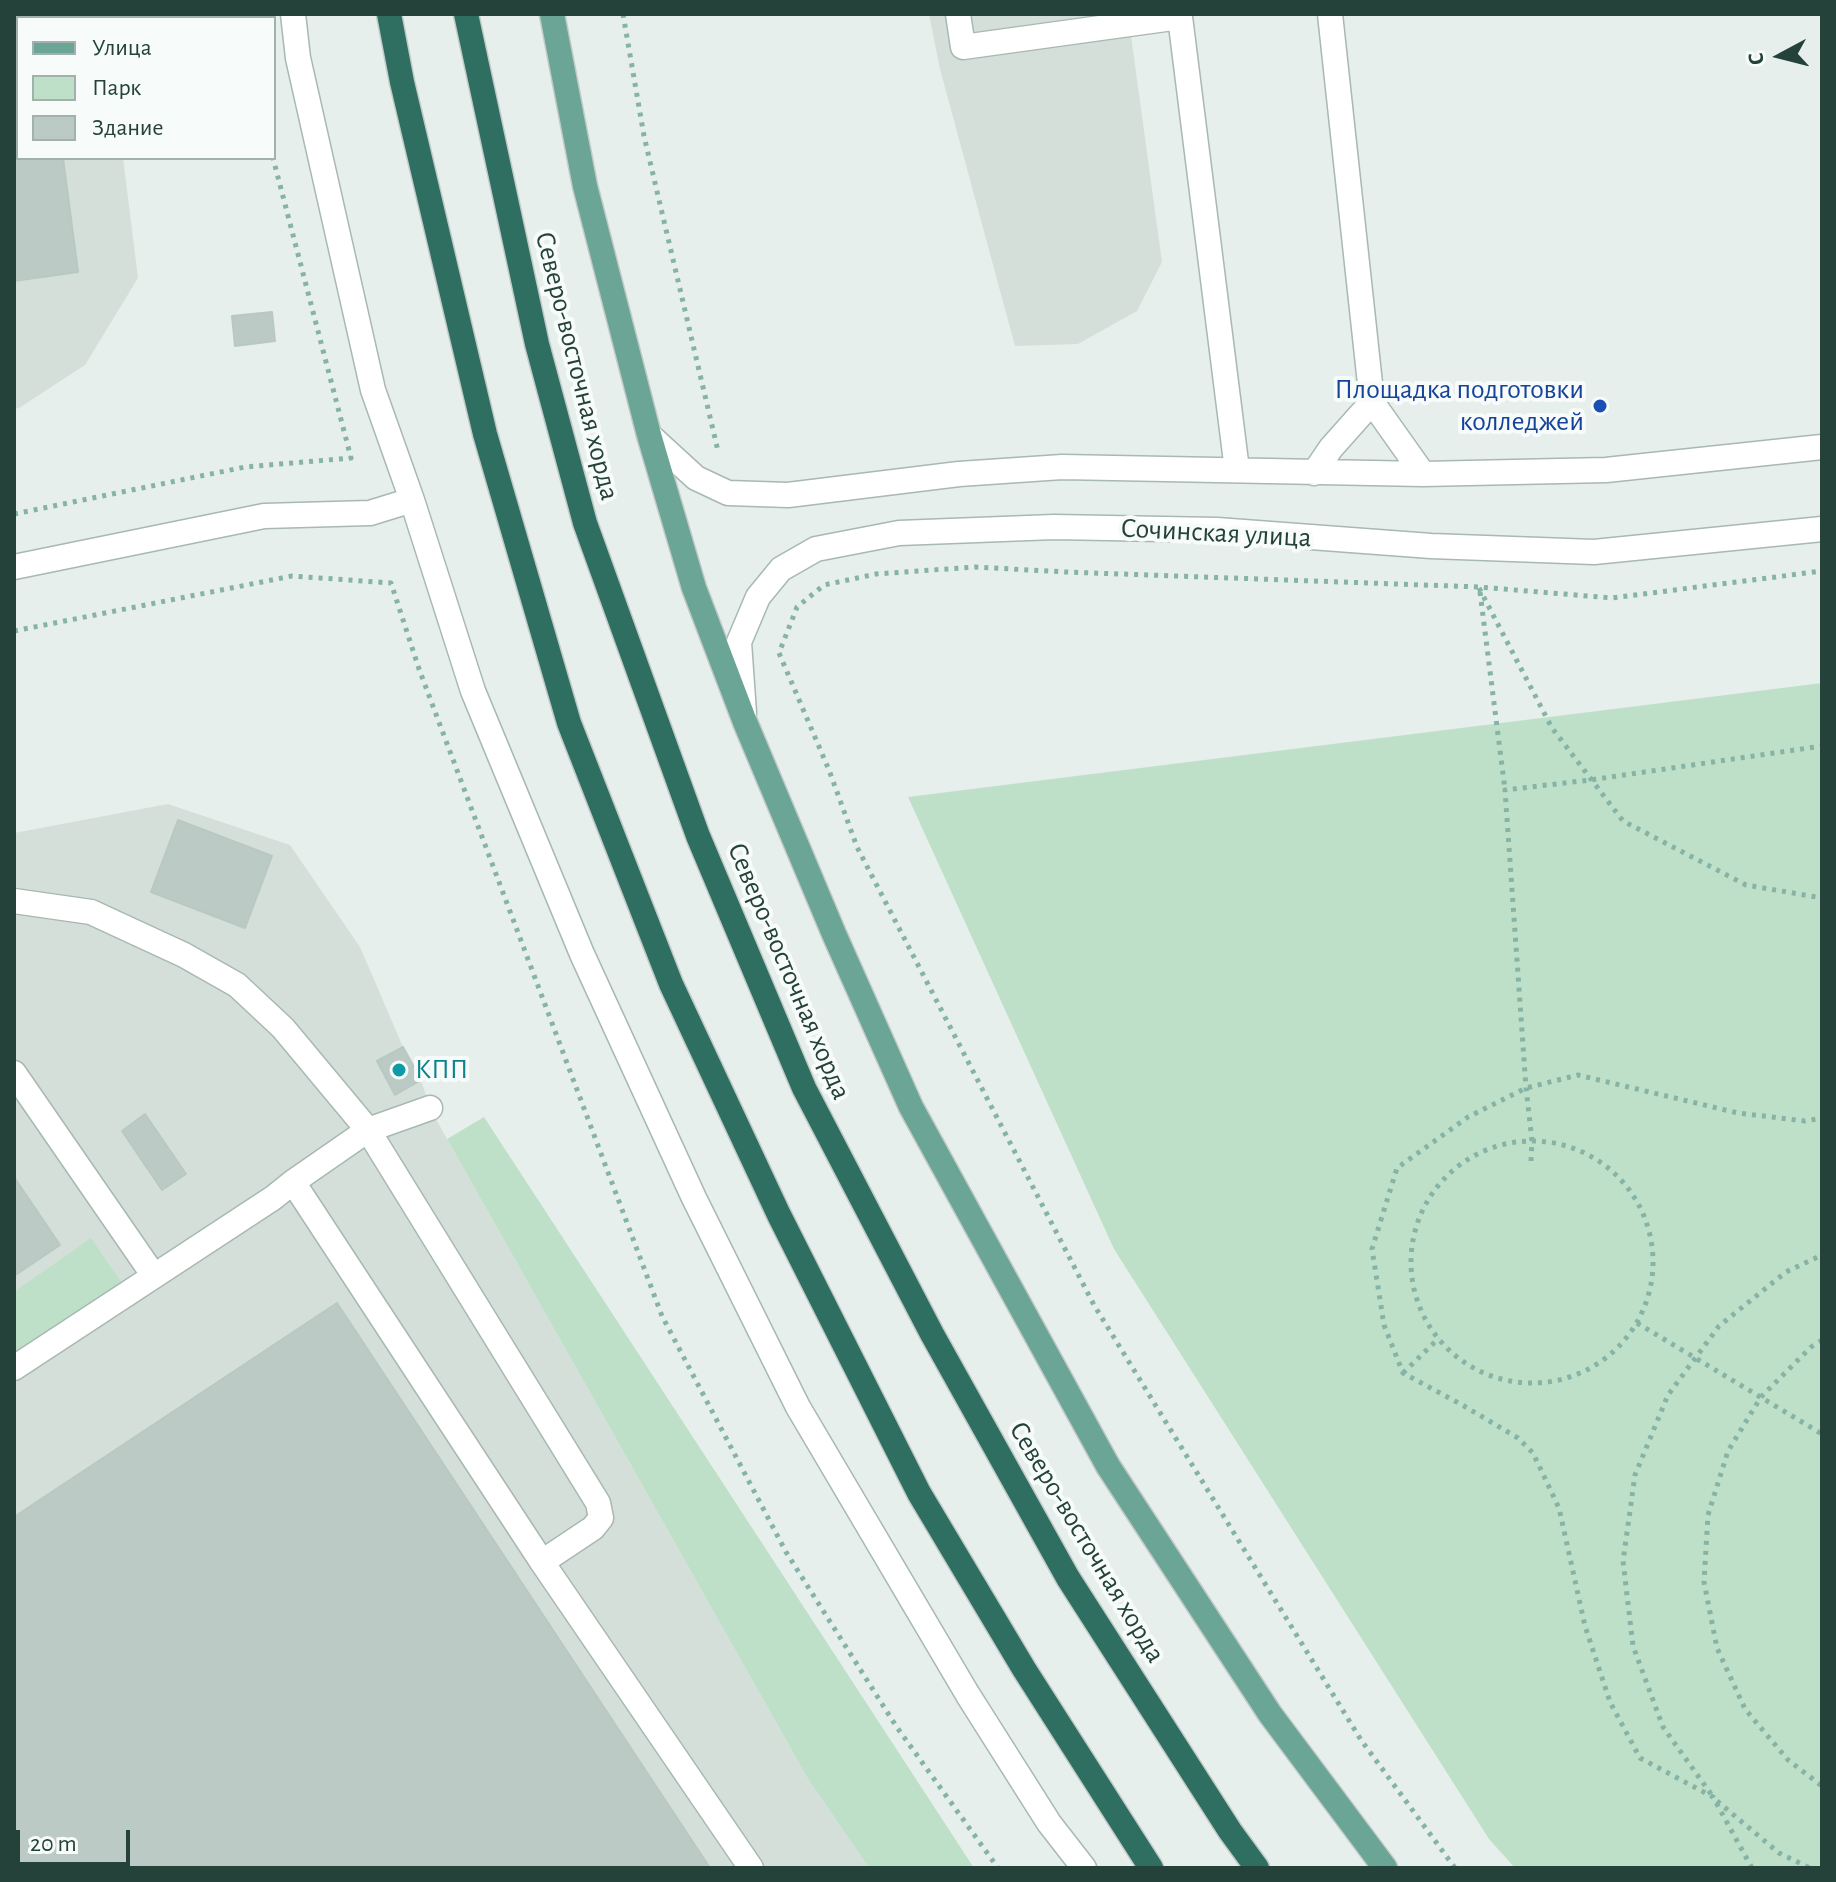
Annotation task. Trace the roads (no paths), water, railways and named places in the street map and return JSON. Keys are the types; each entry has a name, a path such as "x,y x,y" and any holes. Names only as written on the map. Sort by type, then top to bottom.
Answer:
{"highway":[{"path":"389,14 402,82 481,418 569,723 671,984 779,1215 919,1493 1024,1669 1151,1868"},
{"name":"Северо-восточная хорда","path":"466,14 537,344 585,523 698,836 798,1074 932,1334 1068,1578 1230,1831 1257,1868"}],"main road":[{"path":"552,14 585,186 649,435 694,588 745,722 911,1107 1108,1466 1270,1714 1385,1868"}],"street":[{"path":"293,14 298,58 373,390 473,691 582,954 694,1198 798,1407 968,1695 1049,1823 1084,1868"},
{"path":"958,14 963,47 1112,21 1180,17 1237,470"},
{"path":"1330,14 1372,402 1423,474"},
{"path":"1314,473 1331,448 1372,402"},
{"path":"649,435 696,478 728,493 788,495 959,474 1062,467 1423,474 1606,470 1822,447"},
{"path":"14,567 264,516 370,513 412,500"},
{"name":"Сочинская улица","path":"745,722 739,642 758,597 781,569 816,549 899,533 1054,527 1217,530 1431,546 1594,552 1822,529"},
{"path":"14,901 91,912 184,955 237,985 283,1028 368,1130 598,1503 601,1518 593,1528 542,1562"},
{"path":"14,1073 154,1276"},
{"path":"14,1368 273,1198 368,1130 430,1108"},
{"path":"293,1182 542,1562 751,1868"}],"place":[{"name":"Площадка подготовки колледжей","path":"1600,406"},
{"name":"КПП","path":"399,1070"}]}
